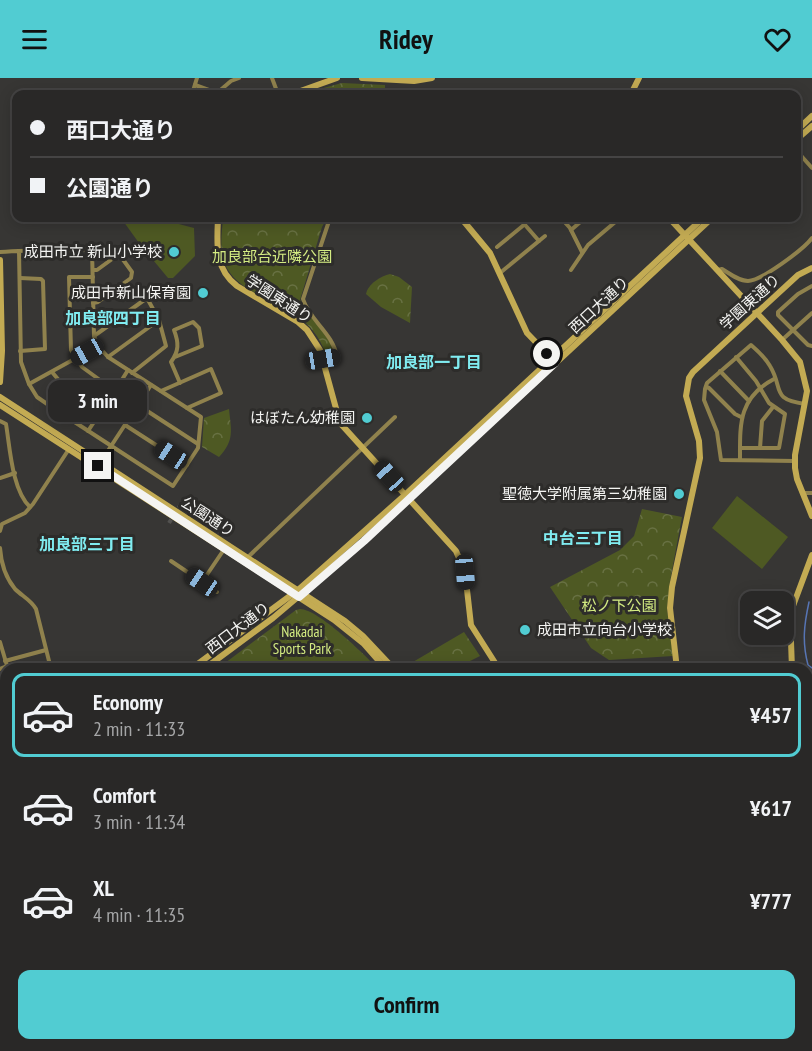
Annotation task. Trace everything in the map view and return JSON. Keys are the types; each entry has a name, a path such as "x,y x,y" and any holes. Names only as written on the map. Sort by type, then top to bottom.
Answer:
{"street":[{"path":"193,90 197,78"},
{"path":"221,90 231,81 239,78"},
{"path":"303,90 337,78"},
{"path":"362,78 414,81 432,78"},
{"path":"195,85 209,90"},
{"path":"801,126 812,116"},
{"path":"801,156 812,168"},
{"name":"学園東通り","path":"218,222 217,255 228,278 237,286 302,325 315,340 323,359 340,423 453,545 465,572 471,624 495,663"},
{"path":"323,359 337,357 336,348 303,299 329,222"},
{"path":"464,222 490,253 527,333 553,360"},
{"path":"564,222 582,252"},
{"path":"571,230 580,222"},
{"path":"571,270 582,252 615,222"},
{"path":"673,222 800,362 809,386 795,461 796,474 812,516"},
{"name":"西口大通り","path":"211,663 298,593 408,496 699,222"},
{"name":"西口大通り","path":"686,237 707,222"},
{"path":"497,247 525,224 539,241"},
{"path":"500,273 545,236"},
{"path":"718,270 722,268 743,280 753,280 801,250 812,238"},
{"path":"0,252 20,251 92,249 94,336 98,346 108,357 201,417 198,444 173,486 43,401 28,384 20,351 20,251"},
{"path":"93,270 97,270 119,254 132,272 131,278 99,302 93,303"},
{"path":"0,261 2,351 0,382"},
{"name":"学園東通り","path":"676,663 670,608 672,586 700,459 699,441 687,404 687,387 699,364 798,275 812,268"},
{"path":"93,277 69,277 70,345 76,358 87,372 115,391 130,371 166,346 159,320 147,298 94,336"},
{"path":"20,278 43,281 45,350 20,351"},
{"path":"812,286 798,294 778,312 778,315 808,345 812,346"},
{"path":"782,340 812,313"},
{"path":"108,357 159,320"},
{"path":"175,357 202,346 199,328 194,322 174,330 178,346 171,363 180,383"},
{"path":"795,461 720,459 717,432 704,400 705,387 749,345 753,346 770,365 784,399 806,404"},
{"path":"28,384 98,346"},
{"path":"736,357 773,407 785,414 779,446 776,449 740,448"},
{"path":"161,391 211,369 221,393 187,408"},
{"path":"720,371 749,401"},
{"path":"52,372 62,384 102,410 88,431"},
{"path":"740,460 741,417 749,401 761,388 774,379"},
{"path":"99,464 151,385"},
{"path":"705,387 741,417"},
{"name":"公園通り","path":"0,397 99,464 345,621 388,663"},
{"name":"公園通り","path":"0,405 99,464"},
{"path":"138,405 198,444"},
{"path":"760,448 762,421 773,407"},
{"path":"248,557 395,417"},
{"path":"0,420 6,424 21,496 30,507"},
{"path":"125,425 186,465"},
{"path":"0,531 2,524 24,513 30,507 70,448"},
{"path":"0,478 15,473"},
{"path":"803,493 812,493"},
{"path":"202,582 226,546"},
{"name":"公園通り","path":"226,546 248,557 298,593 350,633 380,663"},
{"path":"0,548 0,561 11,583 33,603 36,609 49,663"},
{"path":"792,663 790,614 812,555"},
{"path":"171,561 217,592"},
{"name":"西口大通り","path":"199,663 298,593"},
{"path":"0,642 5,661 46,650"}],"green space":[{"path":"342,83 385,85 385,89 396,90 316,90"},
{"path":"124,222 171,222 194,228 195,256 173,278 168,278"},
{"name":"加良部台近隣公園","path":"223,222 325,222 300,300 330,341 334,353 326,355 317,337 291,312 246,287 234,277 225,264 221,241"},
{"path":"390,274 399,277 412,287 410,323 381,307 366,294 375,281"},
{"path":"229,409 230,440 219,457 202,447 204,418"},
{"path":"737,496 788,537 762,569 712,528"},
{"name":"松ノ下公園","path":"642,509 682,517 667,609 673,656 609,660 591,648 550,587 620,550 634,536"},
{"name":"Nakadai Sports Park","path":"296,610 308,611 318,616 372,663 225,663"},
{"path":"464,632 480,656 466,663 411,663"},
{"path":"308,645 320,647 333,654 339,663 273,663 296,647"}],"waterway":[{"path":"808,663 804,641 809,602"}],"tunnel":[{"path":"169,523 181,504"}],"place":[{"name":"成田市立 新山小学校","path":"174,252"},
{"name":"成田市新山保育園","path":"203,293"},
{"name":"はぼたん幼稚園","path":"367,418"},
{"name":"聖徳大学附属第三幼稚園","path":"679,494"},
{"name":"成田市立向台小学校","path":"525,630"}],"district":[{"name":"加良部四丁目","path":"113,318"},
{"name":"加良部一丁目","path":"434,362"},
{"name":"中台三丁目","path":"583,538"},
{"name":"加良部三丁目","path":"87,544"}],"route":[{"path":"98,466 299,597 364,541 555,363 547,354"}]}
